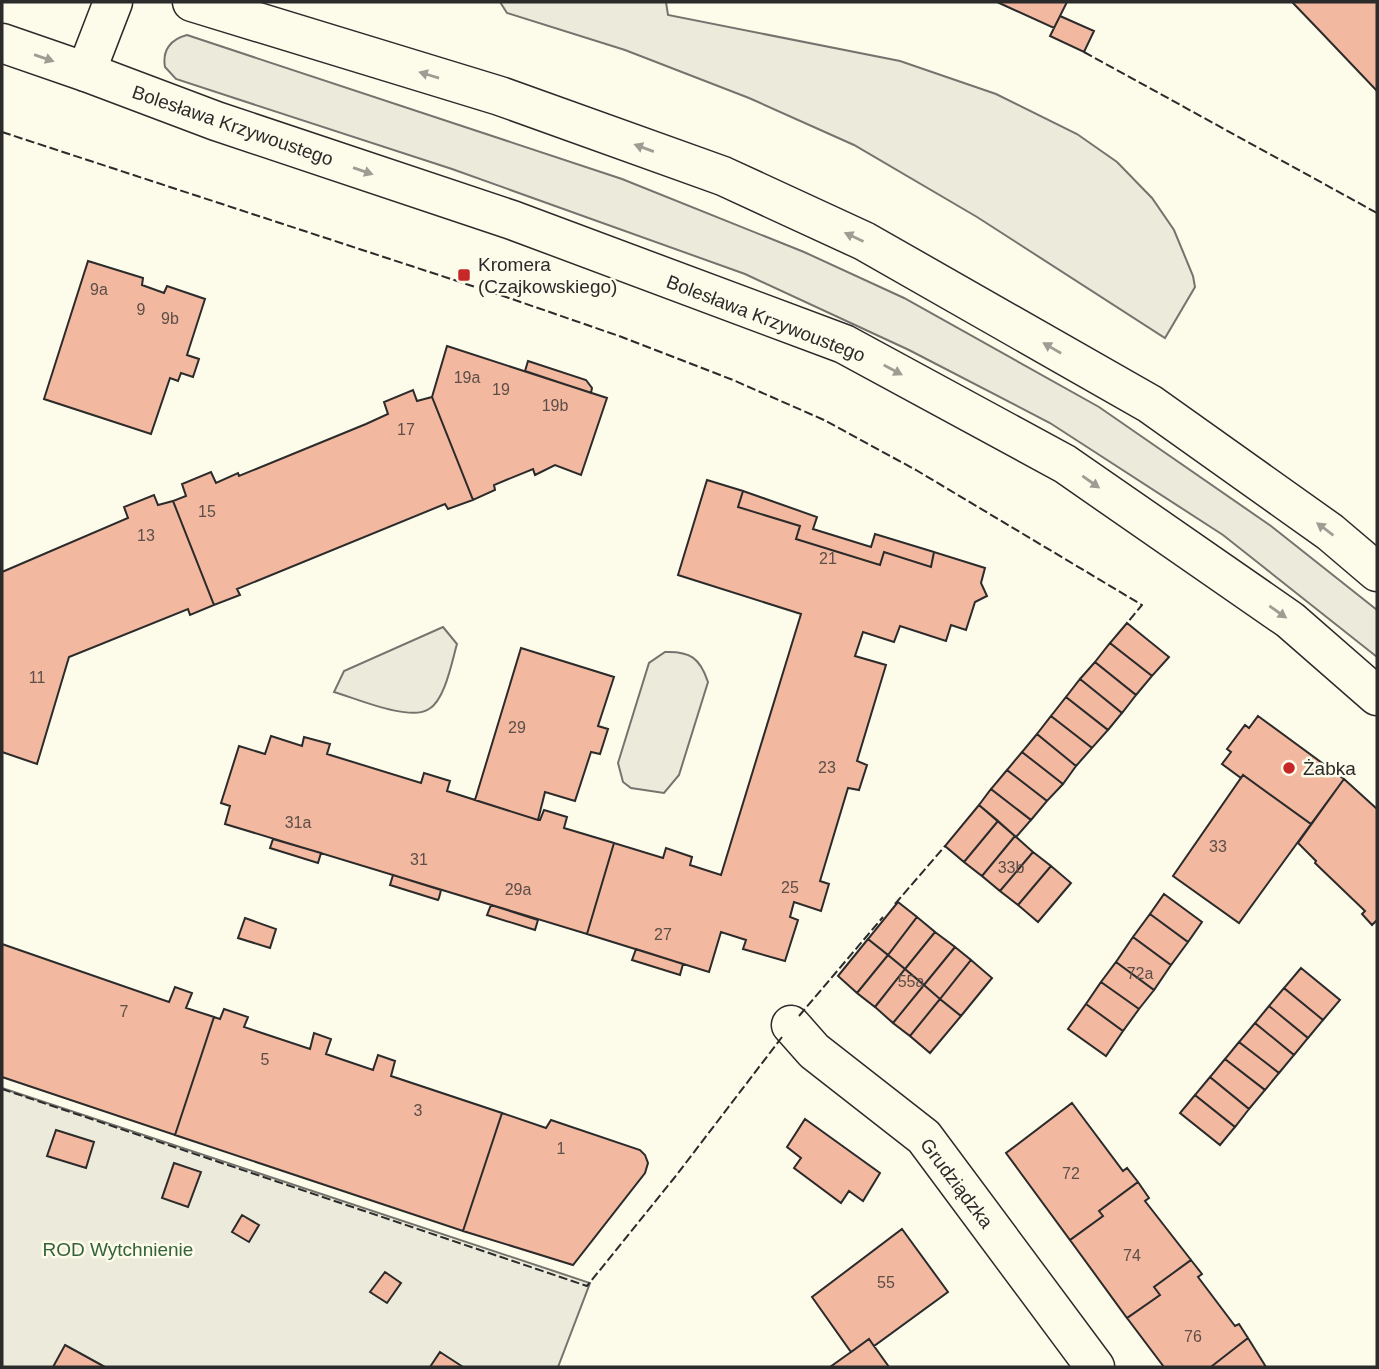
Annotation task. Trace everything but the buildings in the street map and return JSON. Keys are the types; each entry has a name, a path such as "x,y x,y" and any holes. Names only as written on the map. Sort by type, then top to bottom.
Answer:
{"main road":[{"path":"86,72 113,2"},
{"path":"192,2 526,105 723,176 864,241 1150,404 1329,531 1377,572"},
{"name":"Bolesława Krzywoustego","path":"2,43 216,121 512,220 844,344 1065,464 1290,620 1377,696"},
{"name":"Grudziądzka","path":"791,1025 814,1051 924,1137 1095,1367"}],"green space":[{"path":"500,2 666,2 668,15 900,61 996,94 1077,134 1117,162 1152,198 1174,230 1195,287 1165,338 977,217 854,145 749,98 625,50 507,13"},
{"path":"187,35 622,179 804,252 904,298 1099,407 1271,526 1377,610 1377,657 1223,535 1050,423 909,350 745,274 452,169 176,79 165,67 166,50 176,39"},
{"path":"443,627 457,644 444,689 429,709 409,713 396,711 334,692 344,671"},
{"path":"665,652 681,653 693,658 708,682 679,775 664,793 631,788 623,782 618,763 649,663"},
{"name":"ROD Wytchnienie","path":"2,1088 590,1283 558,1367 2,1367"}],"fence":[{"path":"1084,52 1377,213"},
{"path":"2,132 509,298 619,336 733,380 824,420 916,470 1142,605 1127,623"},
{"path":"895,904 945,846"},
{"path":"799,1016 883,917"},
{"path":"2,1089 587,1286 782,1037"}],"place":[{"name":"Kromera (Czajkowskiego)","path":"464,275"},
{"name":"Żabka","path":"1289,768"}]}
